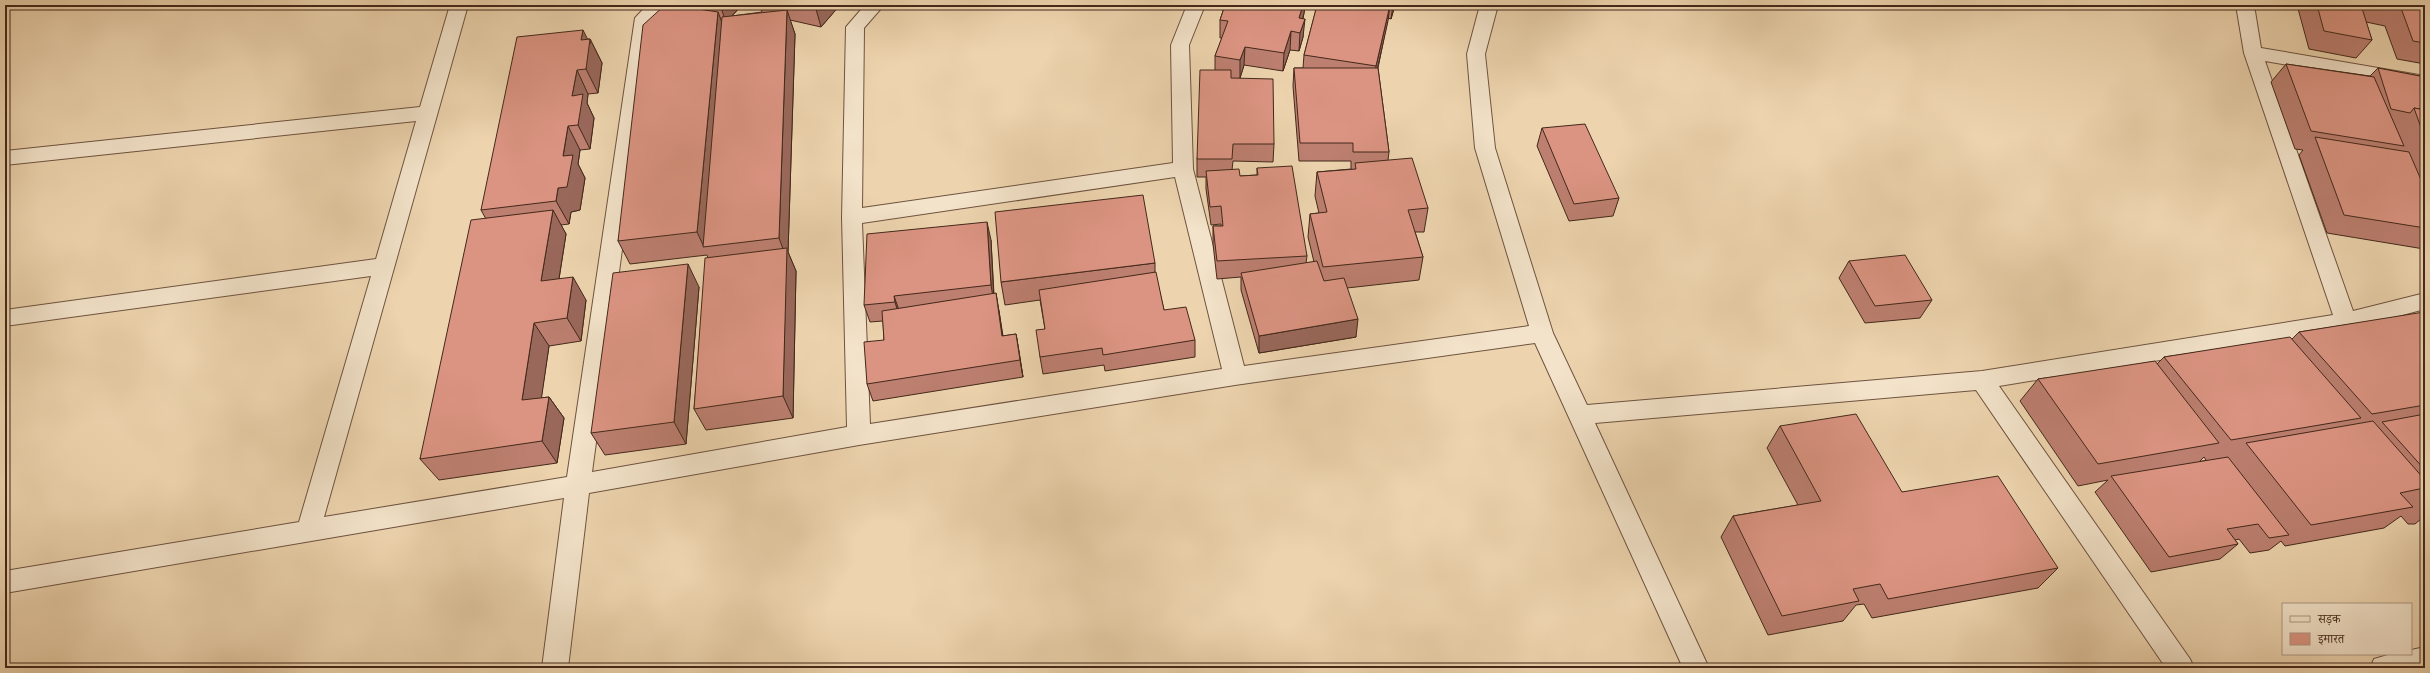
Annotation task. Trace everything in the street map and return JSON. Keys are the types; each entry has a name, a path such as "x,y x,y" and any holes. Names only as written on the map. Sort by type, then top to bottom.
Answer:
{"street":[{"path":"308,531 459,5"},
{"path":"556,668 578,485 644,18 657,5"},
{"path":"859,435 852,216 854,27 874,5"},
{"path":"1196,5 1180,45 1183,169 1235,376"},
{"path":"1489,5 1476,54 1485,148 1542,333 1696,668"},
{"path":"2245,5 2253,53 2346,321"},
{"path":"2253,53 2425,82"},
{"path":"7,162 428,112"},
{"path":"852,216 1183,169"},
{"path":"5,318 384,266"},
{"path":"1581,415 1982,380 2346,321 2425,301"},
{"path":"5,582 578,485 859,435 1235,376 1542,333"},
{"path":"1982,380 2181,668"},
{"path":"2383,668 2425,659"}],"building":[{"path":"665,5 718,12 697,232 618,241 643,25"},
{"path":"799,5 819,5 816,9"},
{"path":"1225,5 1303,5 1299,18 1305,19 1300,33 1291,31 1284,53 1245,47 1240,60 1215,56 1228,21 1220,20"},
{"path":"1317,5 1390,5 1376,66 1304,55"},
{"path":"2317,5 2361,5 2372,40 2324,31"},
{"path":"2386,5 2425,5 2425,43 2413,41 2401,8"},
{"path":"787,10 779,238 703,247 722,17"},
{"path":"583,30 581,40 590,39 586,69 577,70 572,96 583,94 578,125 568,126 563,156 573,155 567,187 558,188 556,201 481,210 517,37"},
{"path":"2286,64 2374,77 2404,146 2311,131"},
{"path":"1294,68 1378,68 1389,152 1353,152 1353,143 1300,143"},
{"path":"2378,68 2425,77 2425,110 2414,108 2410,113 2391,109"},
{"path":"1200,70 1231,70 1231,78 1273,79 1274,144 1233,144 1232,159 1197,159"},
{"path":"2414,108 2425,110 2425,139"},
{"path":"1585,124 1619,198 1574,204 1542,128"},
{"path":"2315,137 2409,152 2425,189 2425,228 2344,215"},
{"path":"1412,158 1428,208 1408,210 1423,257 1323,267 1310,214 1327,212 1317,172 1356,169 1355,163"},
{"path":"1292,166 1307,256 1217,261 1213,226 1223,226 1221,206 1210,207 1206,171 1239,169 1240,176 1258,175 1257,168"},
{"path":"1143,195 1155,263 1001,282 995,212"},
{"path":"553,210 541,281 573,277 567,318 534,323 522,400 549,397 542,441 420,459 471,220"},
{"path":"987,222 991,285 894,296 895,302 864,305 867,234"},
{"path":"787,248 783,396 694,409 705,258"},
{"path":"1905,255 1932,300 1875,306 1849,261"},
{"path":"1317,261 1324,281 1344,278 1358,319 1259,336 1241,273"},
{"path":"688,264 674,422 591,433 613,273"},
{"path":"1156,272 1164,310 1186,307 1195,340 1103,355 1102,348 1040,357 1036,330 1045,329 1039,290"},
{"path":"996,293 1002,336 1016,334 1020,360 867,384 864,342 884,340 882,311"},
{"path":"2424,312 2425,405 2372,414 2299,332"},
{"path":"2290,337 2361,418 2231,440 2164,357"},
{"path":"2155,361 2219,443 2098,464 2038,379"},
{"path":"1856,414 1902,492 1998,476 2058,568 1888,599 1880,584 1853,589 1859,601 1782,616 1733,516 1821,501 1780,426"},
{"path":"2425,414 2425,470 2382,422"},
{"path":"2373,421 2425,480 2425,489 2400,493 2413,507 2311,525 2246,443"},
{"path":"2228,457 2289,535 2269,538 2258,524 2227,529 2238,544 2169,557 2111,476"}]}
